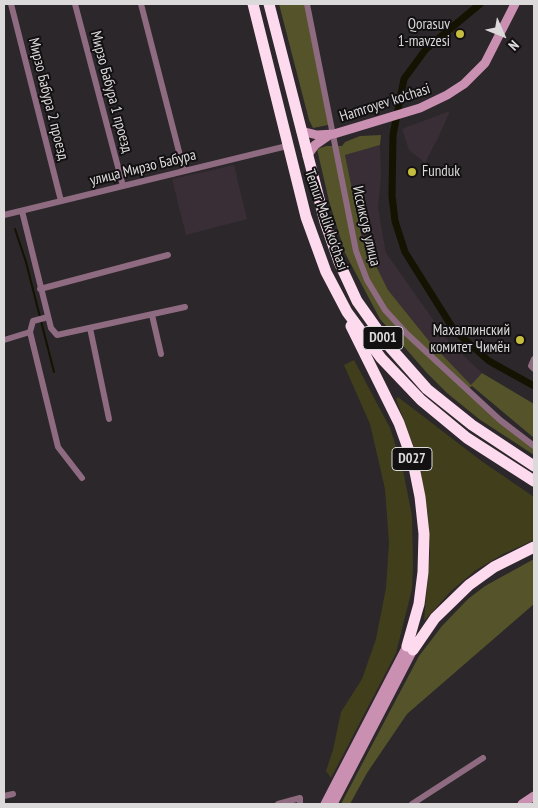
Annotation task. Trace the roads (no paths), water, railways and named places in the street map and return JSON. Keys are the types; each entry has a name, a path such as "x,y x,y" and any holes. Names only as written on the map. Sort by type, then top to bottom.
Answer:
{"highway":[{"name":"Temur Malik ko'chasi","path":"253,4 306,217 333,286 364,335 391,369 421,400 467,438 534,481"},
{"name":"Temur Malik ko'chasi","path":"269,4 320,209 338,262 357,301 385,340 418,378 444,403 484,434 534,466"},
{"name":"D027","path":"333,286 360,348 400,423 417,478 423,514 423,563 419,604 410,648"},
{"name":"D027","path":"410,648 435,618 469,584 494,567 534,547"}],"main road":[{"name":"Hamroyev ko'chasi","path":"300,131 317,135 334,134 399,115 438,100 472,77 491,54 515,4"},
{"name":"Hamroyev ko'chasi","path":"307,156 318,143 334,134"},
{"name":"D027","path":"325,804 410,648"},
{"name":"D027","path":"333,804 410,648"},
{"path":"522,804 534,796"}],"street":[{"name":"Мирзо Бабура 2 проезд","path":"11,4 61,201"},
{"name":"Мирзо Бабура 1 проезд","path":"75,4 123,186"},
{"path":"141,4 184,171"},
{"name":"Иссиксув улица","path":"307,4 356,251 375,296 385,310 426,354 500,420 534,446"},
{"name":"улица Мирзо Бабура","path":"4,214 287,146"},
{"path":"22,211 52,331 59,336 185,307"},
{"path":"40,288 168,255"},
{"path":"152,315 161,354"},
{"path":"48,317 33,321 30,332 58,446 82,478"},
{"path":"90,328 109,419"},
{"path":"4,340 30,332"},
{"path":"532,367 534,359"},
{"path":"412,804 483,758"},
{"path":"4,796 13,794"},
{"path":"278,804 300,798 300,804"}],"waterway":[{"path":"480,4 426,49 404,79 393,135 392,196 395,221 405,252 454,330 489,361 534,386"},
{"path":"15,229 26,262 54,372"}],"place":[{"name":"Qorasuv 1-mavzesi","path":"460,34"},
{"name":"Funduk","path":"412,172"},
{"name":"Махаллинский комитет Чимён","path":"520,340"}]}
